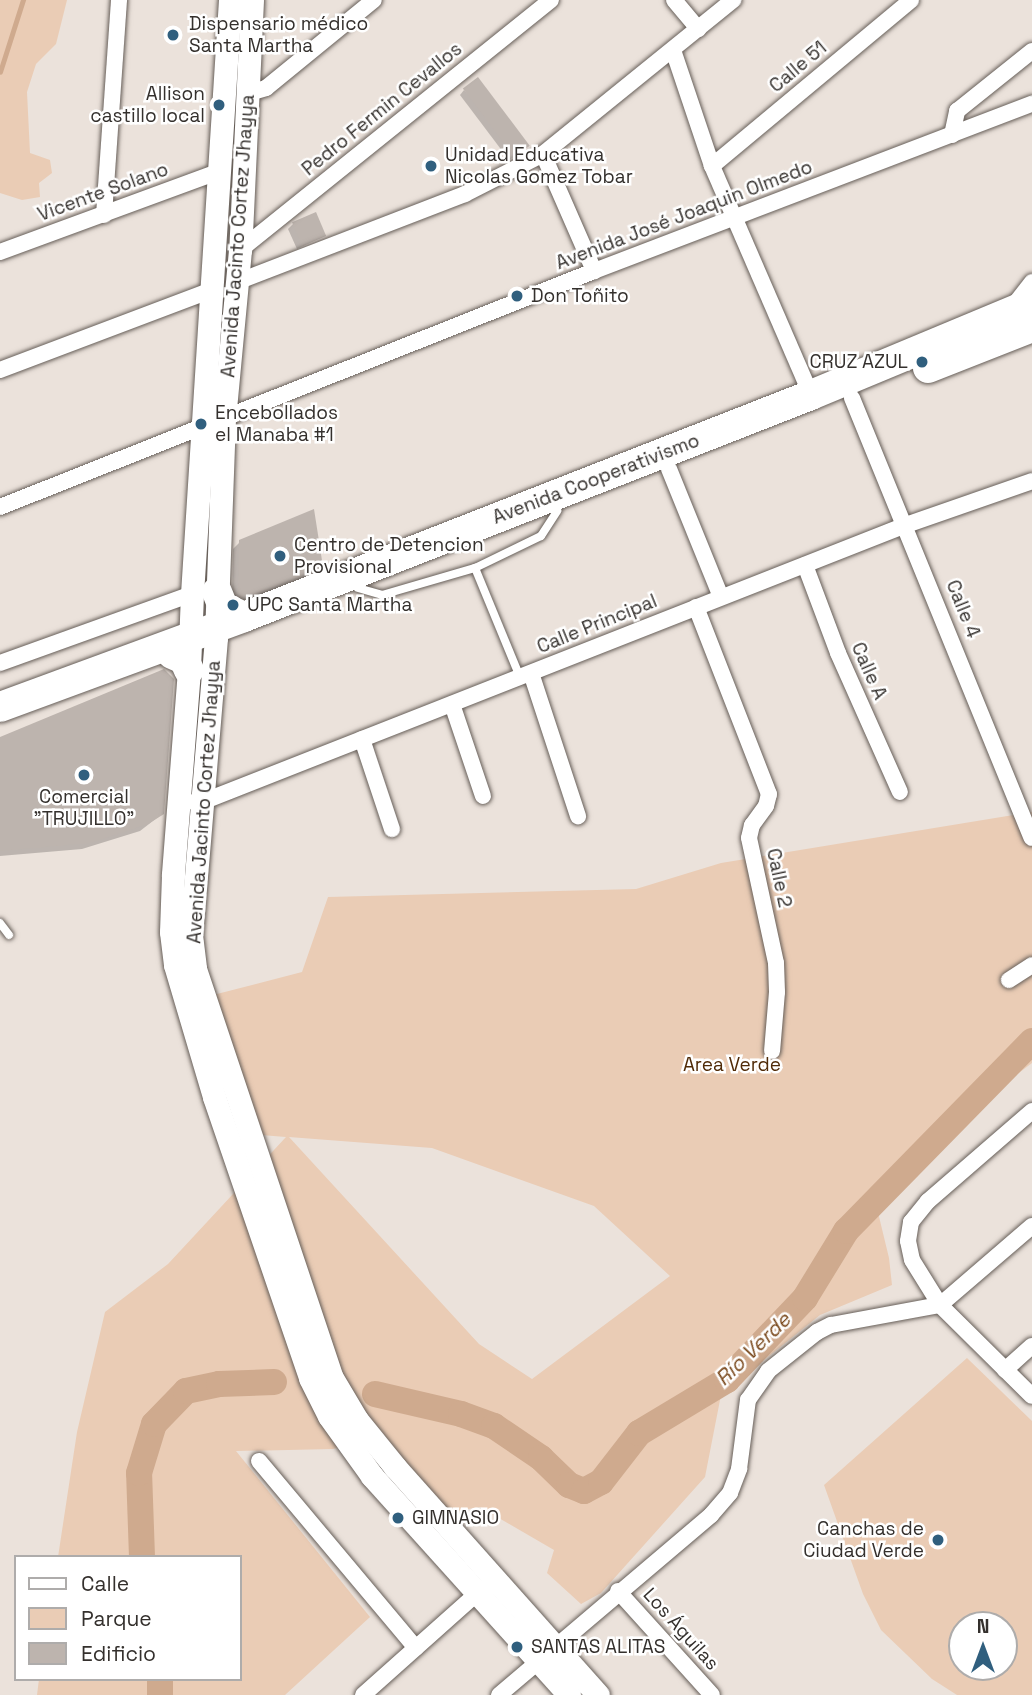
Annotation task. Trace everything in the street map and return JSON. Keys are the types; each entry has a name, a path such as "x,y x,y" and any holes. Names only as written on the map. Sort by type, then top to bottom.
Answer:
{"highway":[{"name":"Avenida Cooperativismo","path":"0,726 811,395 1024,314"},
{"name":"Avenida Cooperativismo","path":"0,708 358,588 669,469 852,398 1024,314"},
{"path":"203,641 223,607 204,593"}],"street":[{"path":"104,215 119,0"},
{"name":"Avenida Jacinto Cortez Jhayya","path":"230,0 212,290 215,422 204,593 202,802 191,935 195,969 332,1378 369,1436 485,1585 546,1654 598,1695"},
{"name":"Avenida Jacinto Cortez Jhayya","path":"215,422 240,250 253,0"},
{"path":"249,93 266,88 374,0"},
{"name":"Pedro Fermin Cevallos","path":"240,250 551,0"},
{"path":"674,0 698,29"},
{"path":"237,282 465,194 543,154 733,0"},
{"name":"Calle 51","path":"712,166 911,0"},
{"path":"673,50 712,166 811,395"},
{"path":"951,135 957,111 1032,51"},
{"name":"Avenida José Joaquin Olmedo","path":"0,508 594,271 1032,104"},
{"path":"543,154 594,271"},
{"name":"Vicente Solano","path":"0,252 219,171"},
{"path":"1024,314 1032,282"},
{"path":"0,370 212,290"},
{"name":"Calle 4","path":"852,398 1032,838"},
{"path":"669,469 721,597"},
{"name":"Calle Principal","path":"178,802 202,802 906,525 1032,482"},
{"name":"Calle A","path":"805,565 838,653 900,792"},
{"path":"0,663 204,593"},
{"name":"Calle 2","path":"696,607 769,794 766,806 752,825 749,838 776,963 777,992 772,1051"},
{"name":"Avenida Jacinto Cortez Jhayya","path":"203,641 178,802 171,932 181,989 310,1378 329,1416 372,1476 485,1585"},
{"path":"526,675 578,816"},
{"path":"452,704 483,796"},
{"path":"362,739 392,830"},
{"path":"1009,980 1032,965"},
{"path":"1032,1111 928,1201 911,1222 908,1241 912,1260 940,1305 1032,1396"},
{"path":"499,1695 618,1591 711,1515 730,1493 739,1469 748,1401 768,1371 817,1332 831,1325 940,1305 1032,1226"},
{"path":"1005,1370 1032,1346"},
{"path":"259,1461 416,1648"},
{"path":"363,1695 485,1585"},
{"name":"Los Águilas","path":"618,1591 712,1695"},
{"name":"Avenida Jacinto Cortez Jhayya","path":"546,1654 569,1695"}],"lane":[{"path":"358,588 382,595 475,568 541,536 557,511"},
{"path":"475,568 526,675"},
{"path":"0,923 9,935"}],"green space":[{"path":"0,0 67,0 56,44 36,64 27,92 30,153 50,160 52,173 39,183 40,197 22,200 0,193"},
{"name":"Area Verde","path":"1032,812 1032,1063 938,1133 875,1200 889,1258 892,1285 820,1315 721,1395 705,1477 601,1593 581,1604 547,1573 554,1550 480,1507 444,1513 382,1435 333,1449 236,1451 370,1617 285,1695 37,1695 39,1681 242,1681 242,1555 58,1555 77,1432 105,1312 168,1264 286,1137 261,1135 213,995 302,972 328,897 636,889 721,863","holes":["289,1137 432,1148 594,1206 670,1276 532,1379 479,1344"]},
{"name":"Canchas de Ciudad Verde","path":"967,1358 1032,1421 1032,1695 957,1695 932,1679 881,1630 863,1594 824,1485"}],"building":[{"path":"478,77 530,146 515,157 463,88"},
{"path":"316,212 326,236 302,246 292,222"},
{"name":"Centro de Detencion Provisional","path":"314,509 323,567 245,598 238,595 239,540"},
{"name":"Comercial \"TRUJILLO\"","path":"164,669 174,679 164,814 148,824 90,843 0,851 0,737"}],"waterway":[{"path":"0,72 23,0"},
{"name":"Río Verde","path":"375,1394 461,1414 494,1426 541,1458 569,1485 584,1491 601,1482 639,1433 727,1380 805,1298 846,1231 1032,1041"},
{"name":"Río Verde","path":"142,1555 139,1473 154,1424 186,1391 219,1384 274,1382"},
{"name":"Río Verde","path":"160,1681 160,1695"}],"place":[{"name":"Dispensario médico Santa Martha","path":"173,35"},
{"name":"Allison castillo local","path":"219,105"},
{"name":"Unidad Educativa Nicolas Gomez Tobar","path":"431,166"},
{"name":"Don Toñito","path":"517,296"},
{"name":"CRUZ AZUL","path":"922,362"},
{"name":"Encebollados el Manaba #1","path":"201,424"},
{"name":"Centro de Detencion Provisional","path":"280,556"},
{"name":"UPC Santa Martha","path":"233,605"},
{"name":"Comercial \"TRUJILLO\"","path":"84,775"},
{"name":"GIMNASIO","path":"398,1518"},
{"name":"Canchas de Ciudad Verde","path":"938,1540"},
{"name":"SANTAS ALITAS","path":"517,1647"}]}
